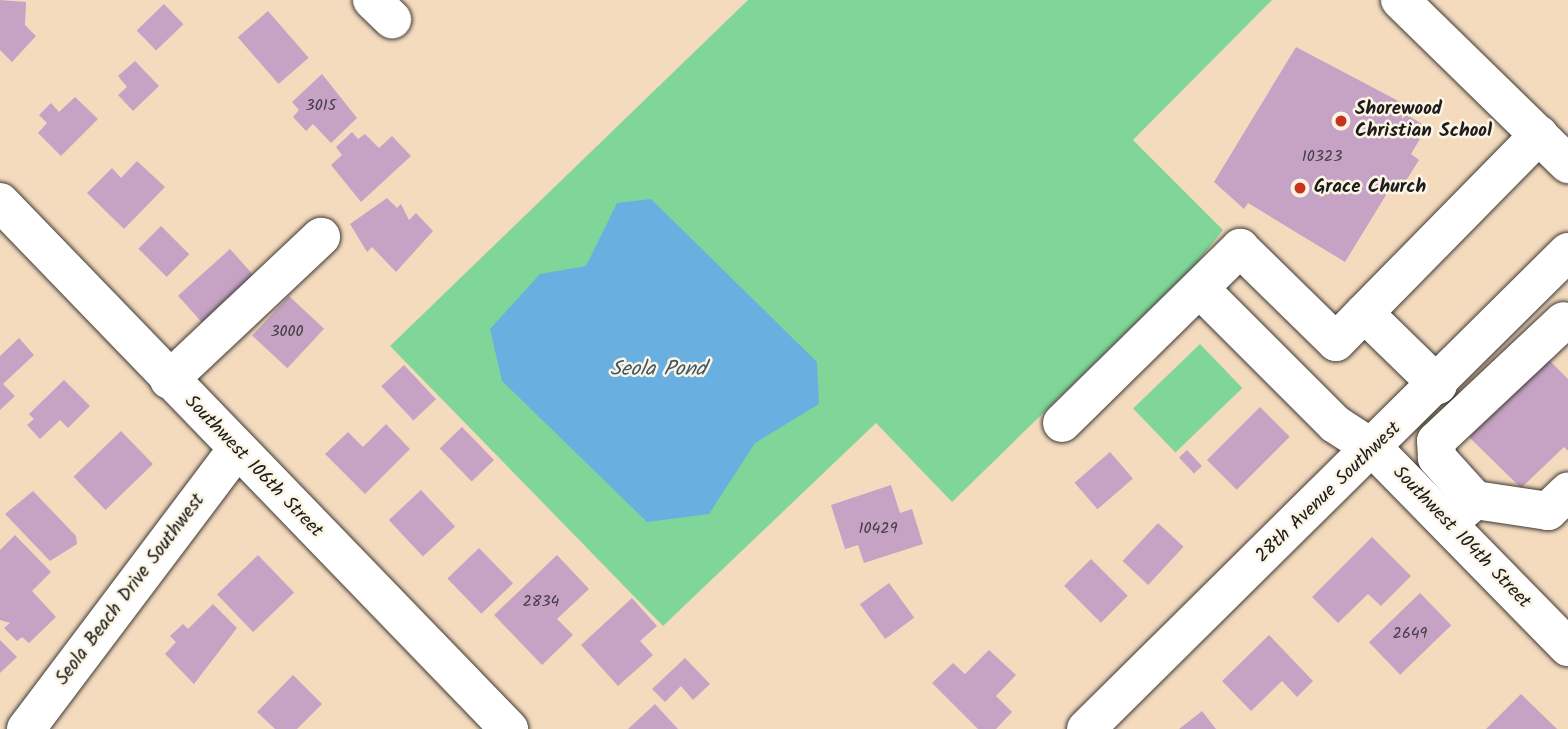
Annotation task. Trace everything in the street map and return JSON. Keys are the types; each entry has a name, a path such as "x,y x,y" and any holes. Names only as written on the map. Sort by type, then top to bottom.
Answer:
{"street":[{"path":"1400,0 1568,164"},
{"path":"1062,423 1240,248 1336,342 1539,135"},
{"name":"Southwest 106th Street","path":"0,202 236,450 509,729"},
{"path":"169,380 321,237"},
{"name":"28th Avenue Southwest","path":"1086,729 1375,450 1568,252"},
{"path":"1536,285 1566,323 1436,441 1437,457 1461,512 1548,511 1568,492"},
{"name":"Southwest 104th Street","path":"1200,289 1335,424 1461,512 1568,647"},
{"path":"1364,313 1438,385"},
{"name":"Seola Beach Drive Southwest","path":"26,729 236,450"}],"green space":[{"path":"748,0 1272,0 1133,140 1223,230 1195,265 952,502 876,423 663,626 390,346"},
{"path":"1200,344 1242,388 1175,452 1133,409"}],"water":[{"name":"Seola Pond","path":"651,199 817,362 819,404 755,443 709,514 647,522 502,381 490,329 540,274 586,266 617,203"}],"building":[{"path":"0,0 26,2 25,25 36,36 12,62 0,50"},
{"path":"164,4 183,24 156,51 137,30"},
{"path":"268,11 309,58 278,84 238,37"},
{"path":"1296,47 1408,106 1404,113 1427,127 1411,154 1419,160 1402,187 1394,182 1345,262 1248,203 1244,209 1214,182"},
{"path":"135,61 159,86 133,111 118,95 127,87 118,76"},
{"path":"322,74 357,118 331,143 313,124 306,131 293,117 299,110 292,102"},
{"path":"75,97 98,119 61,156 38,133 47,123 39,115 51,103 59,112"},
{"path":"352,132 358,139 365,134 379,148 392,136 411,156 361,202 331,165 342,155 336,147"},
{"path":"137,161 165,187 124,229 87,193 112,168 121,178"},
{"path":"387,198 397,208 401,204 409,220 416,213 433,231 396,272 372,247 367,252 350,224"},
{"path":"161,226 189,254 167,277 138,249"},
{"path":"230,249 256,278 204,325 178,296"},
{"path":"289,296 324,329 287,368 252,335"},
{"path":"19,338 34,355 3,384 15,396 0,410 0,356"},
{"path":"1549,360 1568,379 1568,451 1564,447 1521,488 1469,437"},
{"path":"404,365 436,399 413,421 381,386"},
{"path":"64,380 90,406 68,428 60,420 40,439 27,425 34,419 29,414"},
{"path":"1260,407 1290,437 1237,490 1207,460"},
{"path":"386,424 410,449 365,494 325,454 348,432 363,447"},
{"path":"462,427 494,460 472,482 440,449"},
{"path":"121,431 153,464 105,510 74,477"},
{"path":"1187,450 1202,466 1194,474 1179,458"},
{"path":"1110,452 1133,478 1097,509 1075,483"},
{"path":"891,485 900,513 912,509 923,544 864,563 858,545 845,549 831,505"},
{"path":"421,490 455,527 423,557 389,520"},
{"path":"33,491 76,536 77,544 50,561 5,514"},
{"path":"1158,523 1184,547 1148,585 1123,561"},
{"path":"15,535 51,572 32,591 56,617 29,643 22,637 17,641 4,628 10,623 0,620 0,550"},
{"path":"1372,537 1411,576 1381,606 1368,594 1338,623 1312,597"},
{"path":"479,548 513,583 481,614 447,579"},
{"path":"258,555 294,592 253,632 217,595"},
{"path":"557,555 589,589 557,619 573,635 542,665 494,615"},
{"path":"1091,559 1128,596 1101,623 1064,586"},
{"path":"889,583 914,618 885,639 860,604"},
{"path":"1420,593 1451,625 1400,675 1369,642"},
{"path":"632,598 657,626 640,641 653,655 618,686 581,645"},
{"path":"213,604 237,628 194,684 165,654 176,642 170,636 183,624 188,629"},
{"path":"1269,635 1313,681 1297,697 1282,681 1251,711 1222,681"},
{"path":"0,640 17,657 0,673"},
{"path":"989,650 1016,675 996,696 1012,712 996,729 978,729 932,683 953,663 965,674"},
{"path":"685,658 710,684 693,700 681,686 665,702 652,689"},
{"path":"293,675 322,704 297,729 275,729 257,712"},
{"path":"1521,694 1557,729 1486,729"},
{"path":"655,704 678,729 628,729"},
{"path":"1202,711 1216,729 1179,729"}],"place":[{"name":"Shorewood Christian School","path":"1341,121"},
{"name":"Grace Church","path":"1300,188"}]}
